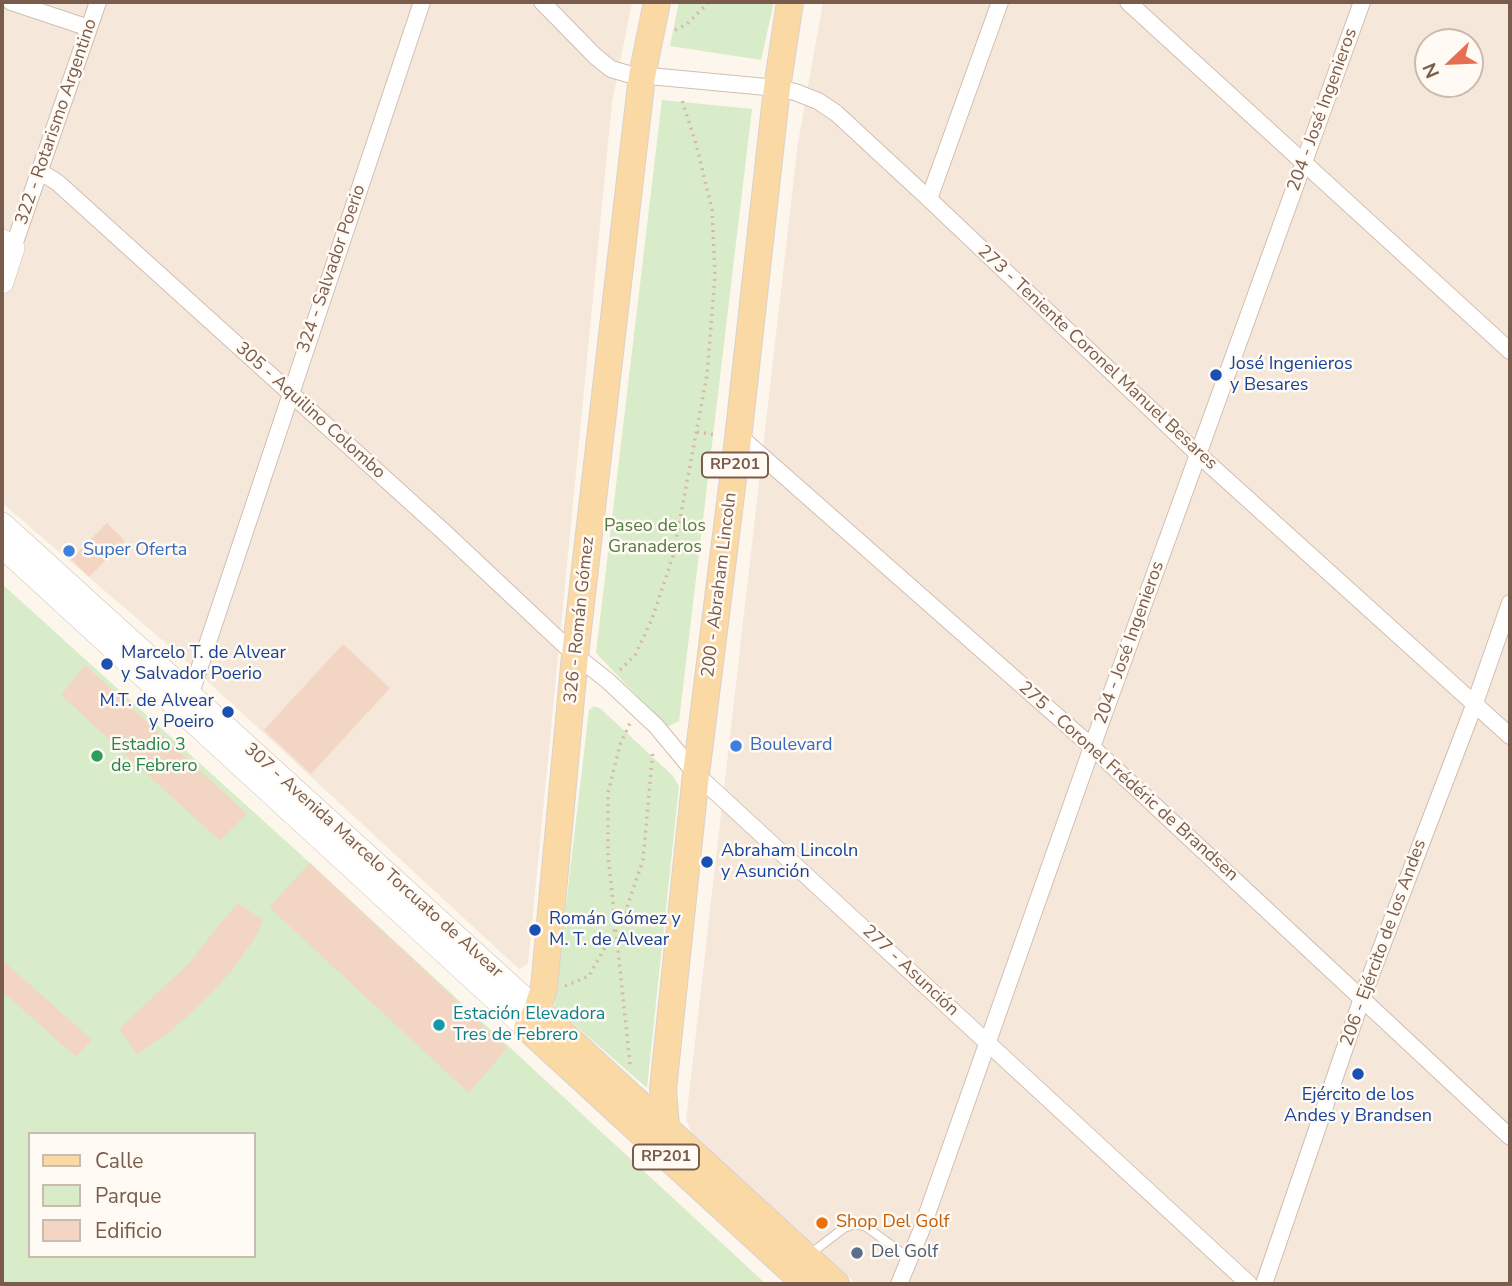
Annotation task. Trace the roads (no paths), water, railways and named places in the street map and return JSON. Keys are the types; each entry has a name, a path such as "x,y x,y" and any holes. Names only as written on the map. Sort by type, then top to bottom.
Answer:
{"main road":[{"name":"326 - Román Gómez","path":"536,1009 642,76 657,2"},
{"name":"200 - Abraham Lincoln","path":"666,1127 663,1089 696,774 738,435 776,88 790,2"},
{"name":"322 - Rotarismo Argentino","path":"2,282 8,244"},
{"name":"307 - Avenida Marcelo Torcuato de Alvear","path":"2,524 836,1284"},
{"name":"307 - Avenida Marcelo Torcuato de Alvear","path":"2,546 536,1009 806,1284"}],"street":[{"path":"11,2 89,28"},
{"name":"322 - Rotarismo Argentino","path":"8,244 41,172 98,2"},
{"name":"324 - Salvador Poerio","path":"190,696 422,2"},
{"name":"273 - Teniente Coronel Manuel Besares","path":"542,2 595,56 611,68 642,76 776,88 795,92 827,107 929,199 1199,456 1510,736"},
{"path":"929,199 1000,2"},
{"path":"1128,2 1510,351"},
{"name":"204 - José Ingenieros","path":"898,1284 921,1231 1092,747 1362,2"},
{"name":"305 - Aquilino Colombo","path":"41,172 58,183 575,655"},
{"name":"275 - Coronel Frédéric de Brandsen","path":"738,435 1092,747 1510,1137"},
{"name":"206 - Ejército de los Andes","path":"1264,1284 1362,998 1475,703 1510,603"},
{"name":"277 - Asunción","path":"575,655 608,681 656,726 696,774 1249,1284"}],"lane":[{"path":"806,1257 844,1227 855,1224 865,1226 909,1258"}],"place":[{"name":"José Ingenieros y Besares","path":"1216,375"},
{"name":"Super Oferta","path":"69,551"},
{"name":"Marcelo T. de Alvear y Salvador Poerio","path":"107,664"},
{"name":"M.T. de Alvear y Poeiro","path":"228,712"},
{"name":"Boulevard","path":"736,746"},
{"name":"Estadio 3 de Febrero","path":"97,756"},
{"name":"Abraham Lincoln y Asunción","path":"707,862"},
{"name":"Román Gómez y M. T. de Alvear","path":"535,930"},
{"name":"Estación Elevadora Tres de Febrero","path":"439,1025"},
{"name":"Ejército de los Andes y Brandsen","path":"1358,1074"},
{"name":"Shop Del Golf","path":"822,1223"},
{"name":"Del Golf","path":"857,1253"}],"park label":[{"name":"Paseo de los Granaderos","path":"655,537"}]}
